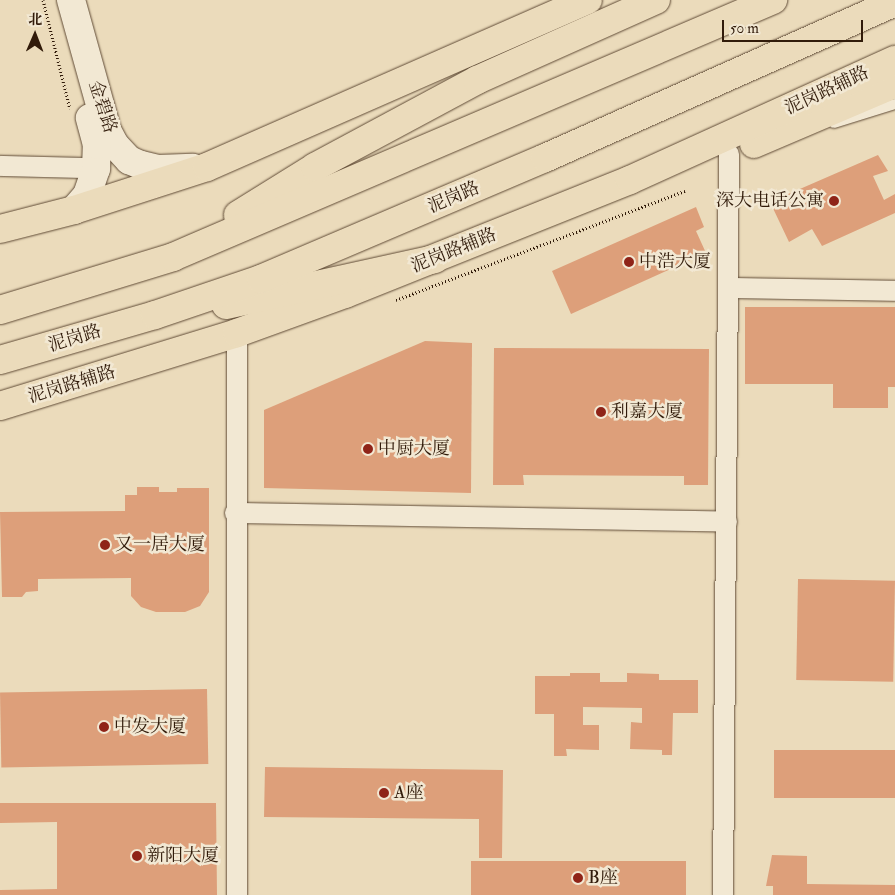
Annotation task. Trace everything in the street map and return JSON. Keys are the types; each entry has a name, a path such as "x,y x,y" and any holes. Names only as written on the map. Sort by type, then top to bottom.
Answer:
{"main road":[{"path":"0,229 74,210 207,168 588,0"},
{"path":"173,256 324,162 477,80 656,0"},
{"path":"0,310 173,256 773,0"},
{"name":"泥岗路","path":"0,360 155,315 261,279 352,242 895,2"},
{"name":"泥岗路辅路","path":"0,406 237,334 435,259 630,180 895,60"},
{"path":"630,180 729,154 895,84"},
{"path":"155,315 241,303 435,259"}],"street":[{"name":"金碧路","path":"59,0 98,158 94,182 74,210"},
{"name":"金碧路","path":"71,0 107,130 121,153 129,160 158,169 207,168"},
{"path":"723,895 729,154"},
{"path":"0,166 84,168"},
{"path":"729,288 895,291"},
{"path":"236,895 235,513 237,334"},
{"path":"235,513 727,522"}],"lane":[{"path":"782,133 829,125 895,104"}],"path":[{"path":"43,0 71,111"},
{"path":"394,301 685,190"}],"building":[{"name":"深大电话公寓","path":"878,155 888,171 873,176 884,200 895,194 895,213 822,246 812,229 789,242 770,202"},
{"name":"中浩大厦","path":"696,207 704,227 696,231 706,253 571,314 552,271"},
{"path":"745,307 895,307 895,387 888,387 888,408 833,408 833,384 745,384"},
{"name":"中厨大厦","path":"425,341 472,343 471,493 264,488 264,410"},
{"name":"利嘉大厦","path":"494,348 709,349 708,485 684,485 684,476 523,475 524,485 493,485"},
{"name":"又一居大厦","path":"137,487 159,487 159,492 177,492 177,488 209,488 209,592 200,606 185,612 156,612 141,607 131,596 131,578 38,579 38,591 26,592 22,597 2,597 0,512 125,511 125,495 137,495"},
{"path":"798,579 895,581 893,682 796,680"},
{"path":"570,673 600,673 600,682 627,682 627,673 659,674 659,680 698,680 698,713 673,713 672,755 662,755 662,750 630,749 631,722 642,723 642,708 583,707 583,725 599,725 599,750 566,749 567,756 554,756 554,714 535,714 535,676 570,676"},
{"name":"中发大厦","path":"207,689 208,764 1,768 0,693"},
{"path":"774,750 895,750 895,798 774,798"},
{"name":"A座","path":"265,767 503,770 502,858 479,858 479,819 264,817"},
{"name":"新阳大厦","path":"0,803 216,803 217,895 0,895 0,890 57,889 57,822 0,823"},
{"path":"772,855 807,856 807,884 895,885 895,895 773,895 773,886 766,886"},
{"name":"B座","path":"471,861 686,861 686,895 471,895"}],"place":[{"name":"深大电话公寓","path":"834,201"},
{"name":"中浩大厦","path":"629,262"},
{"name":"利嘉大厦","path":"601,412"},
{"name":"中厨大厦","path":"368,449"},
{"name":"又一居大厦","path":"105,545"},
{"name":"中发大厦","path":"104,727"},
{"name":"A座","path":"384,793"},
{"name":"新阳大厦","path":"137,856"},
{"name":"B座","path":"578,878"}]}
